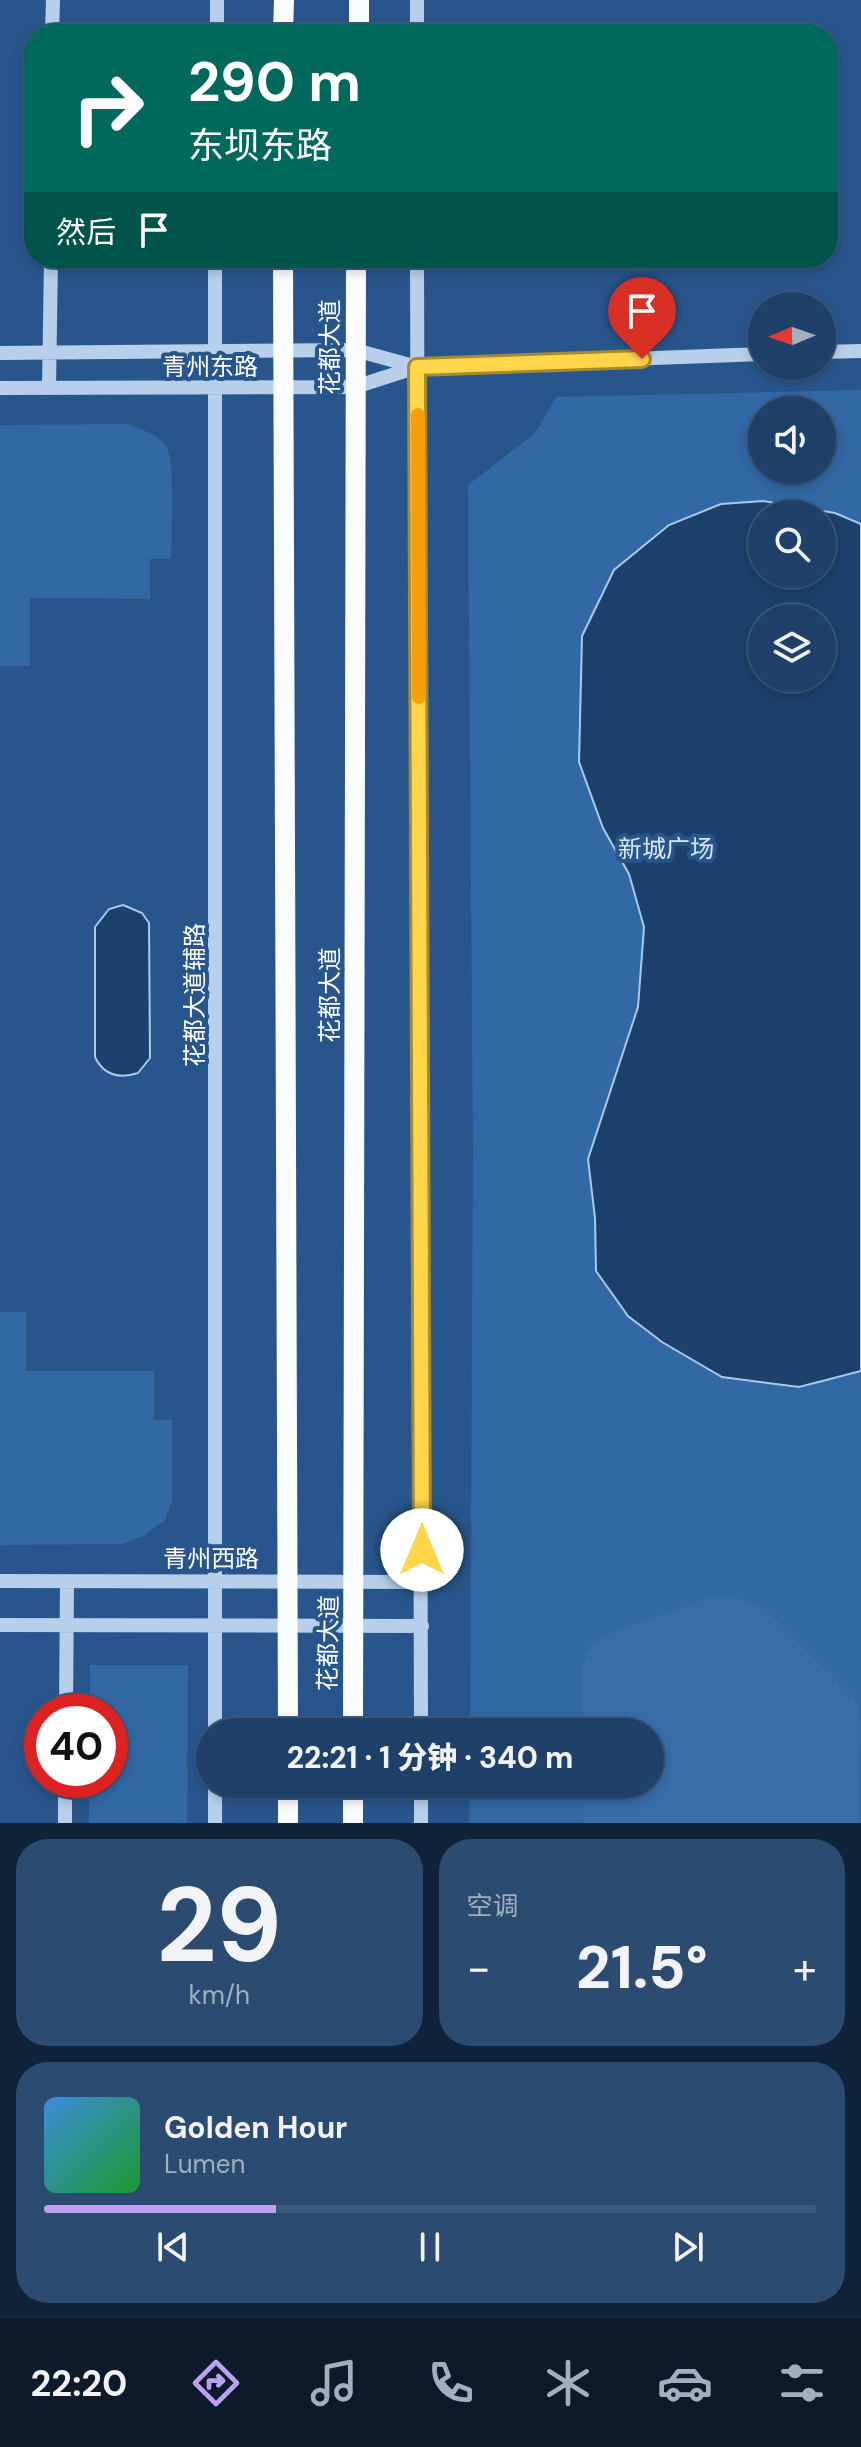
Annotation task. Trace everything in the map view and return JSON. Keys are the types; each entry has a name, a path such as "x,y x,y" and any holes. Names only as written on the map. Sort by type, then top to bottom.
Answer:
{"main road":[{"path":"283,24 284,0"},
{"path":"359,0 359,24"},
{"name":"花都大道","path":"283,268 288,1718"},
{"name":"花都大道","path":"353,1718 356,268"},
{"path":"288,1798 288,1823"},
{"path":"353,1798 353,1823"}],"street":[{"path":"52,24 53,0"},
{"path":"217,0 217,24"},
{"path":"417,0 417,24"},
{"path":"49,388 51,268"},
{"name":"花都大道辅路","path":"215,268 215,1718"},
{"path":"417,268 421,1718"},
{"path":"0,353 355,350 417,367 748,355"},
{"path":"836,352 861,351"},
{"name":"青州东路","path":"0,388 355,387 417,367"},
{"name":"青州西路","path":"0,1581 422,1582"},
{"path":"66,1694 67,1581"},
{"path":"0,1625 422,1626"},
{"path":"65,1798 65,1823"},
{"path":"215,1798 215,1823"},
{"path":"421,1798 421,1823"}],"green space":[{"name":"新城广场","path":"861,390 861,1823 469,1823 470,1798 664,1798 664,1718 470,1718 473,1152 468,485 535,433 556,397"},
{"path":"129,424 163,442 171,467 171,559 150,559 150,599 30,598 30,666 0,666 0,425"},
{"path":"0,1312 26,1312 26,1371 154,1371 154,1420 172,1420 172,1501 165,1520 145,1535 123,1544 0,1545"},
{"path":"90,1665 188,1665 187,1823 89,1823 89,1798 128,1798 128,1694 90,1694"}],"shaded area":[{"path":"748,502 748,588 836,588 836,513 861,524 861,1371 799,1387 722,1377 662,1342 628,1316 596,1271 595,1218 588,1159 638,1007 644,927 629,874 603,828 579,762 582,636 614,570 669,525 721,504"},
{"path":"123,905 142,913 149,923 150,1058 138,1073 125,1076 108,1072 95,1057 95,927 109,909"}],"building":[{"path":"735,1598 765,1609 855,1698 860,1717 859,1823 584,1823 584,1798 664,1798 664,1718 583,1718 582,1668 589,1646 609,1634 706,1599"}],"slow traffic":[{"path":"418,415 419,697"}],"route":[{"path":"422,1550 417,367 642,359"}]}
